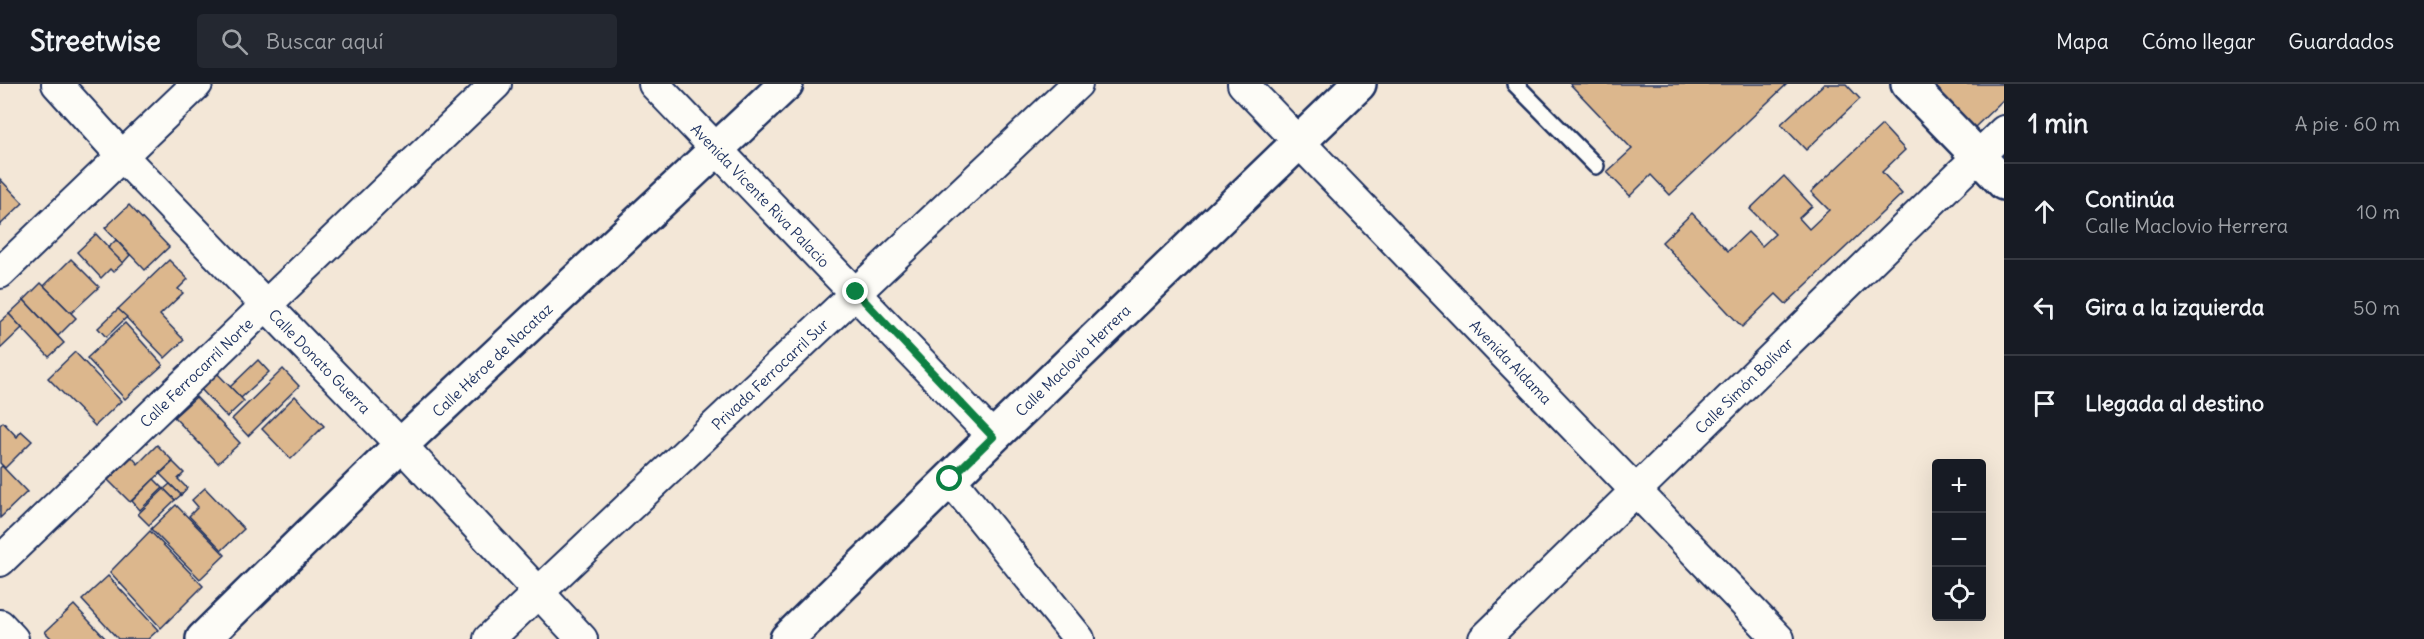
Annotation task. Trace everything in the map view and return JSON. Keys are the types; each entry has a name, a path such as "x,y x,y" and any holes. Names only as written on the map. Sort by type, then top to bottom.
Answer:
{"street":[{"name":"Calle Donato Guerra","path":"57,84 122,156 265,307 401,445 582,639"},
{"path":"0,273 197,84"},
{"name":"Calle Ferrocarril Norte","path":"0,561 496,84"},
{"name":"Avenida Vicente Riva Palacio","path":"654,84 993,437"},
{"name":"Calle Héroe de Nacataz","path":"203,639 401,445 786,84"},
{"name":"Privada Ferrocarril Sur","path":"489,639 1077,84"},
{"name":"Avenida Aldama","path":"1243,84 1638,490 1779,639"},
{"name":"Calle Maclovio Herrera","path":"787,639 1359,84"},
{"path":"1908,84 2004,183"},
{"name":"Calle Simón Bolívar","path":"1484,639 2004,131"},
{"path":"950,479 1078,639"},
{"path":"0,625 13,639"}],"lane":[{"path":"1515,84 1596,166"}],"building":[{"path":"1570,84 1787,84 1670,195 1651,175 1630,196 1607,172 1632,149"},
{"path":"1824,84 1846,84 1860,99 1806,150 1781,124"},
{"path":"1931,84 2004,84 2004,99 1974,128"},
{"path":"1882,125 1905,150 1882,172 1902,194 1786,304 1776,294 1742,327 1662,242 1692,213 1728,251 1748,232 1762,246 1775,234 1750,209 1784,176 1812,206 1799,218 1809,229 1829,210 1811,192"},
{"path":"0,179 23,203 0,225"},
{"path":"129,205 169,247 145,270 105,228"},
{"path":"96,234 123,263 113,272 110,269 101,278 77,252"},
{"path":"116,240 130,255 123,263 108,248"},
{"path":"71,259 99,287 71,313 44,286"},
{"path":"169,260 188,279 178,289 183,293 160,315 184,340 165,358 118,309"},
{"path":"41,283 76,318 58,336 24,300"},
{"path":"24,300 64,343 49,357 9,314"},
{"path":"118,309 127,317 106,337 98,328"},
{"path":"9,314 22,328 0,349 0,322"},
{"path":"125,323 163,365 125,399 87,358"},
{"path":"75,352 121,401 95,426 48,378"},
{"path":"258,360 269,372 241,398 230,387"},
{"path":"283,369 299,386 248,436 232,419"},
{"path":"215,371 244,401 227,417 199,387"},
{"path":"295,396 324,426 291,459 262,429"},
{"path":"196,397 240,443 218,463 174,417"},
{"path":"3,422 17,437 21,431 32,441 5,468 0,463 0,425"},
{"path":"157,445 173,461 130,502 108,480 132,457 138,464"},
{"path":"173,462 184,473 178,479 187,488 181,495 160,474"},
{"path":"2,466 27,492 0,518 0,468"},
{"path":"154,479 163,488 140,510 132,501"},
{"path":"170,484 181,495 175,500 164,489"},
{"path":"205,488 244,529 222,550 189,516 198,507 192,500"},
{"path":"164,489 175,500 149,525 138,514"},
{"path":"176,505 225,555 200,579 151,529"},
{"path":"150,531 203,586 161,628 110,572"},
{"path":"108,576 158,630 148,639 118,639 82,600"},
{"path":"74,605 106,639 52,639 45,632"}],"route":[{"path":"856,292 993,437 950,479"}]}
